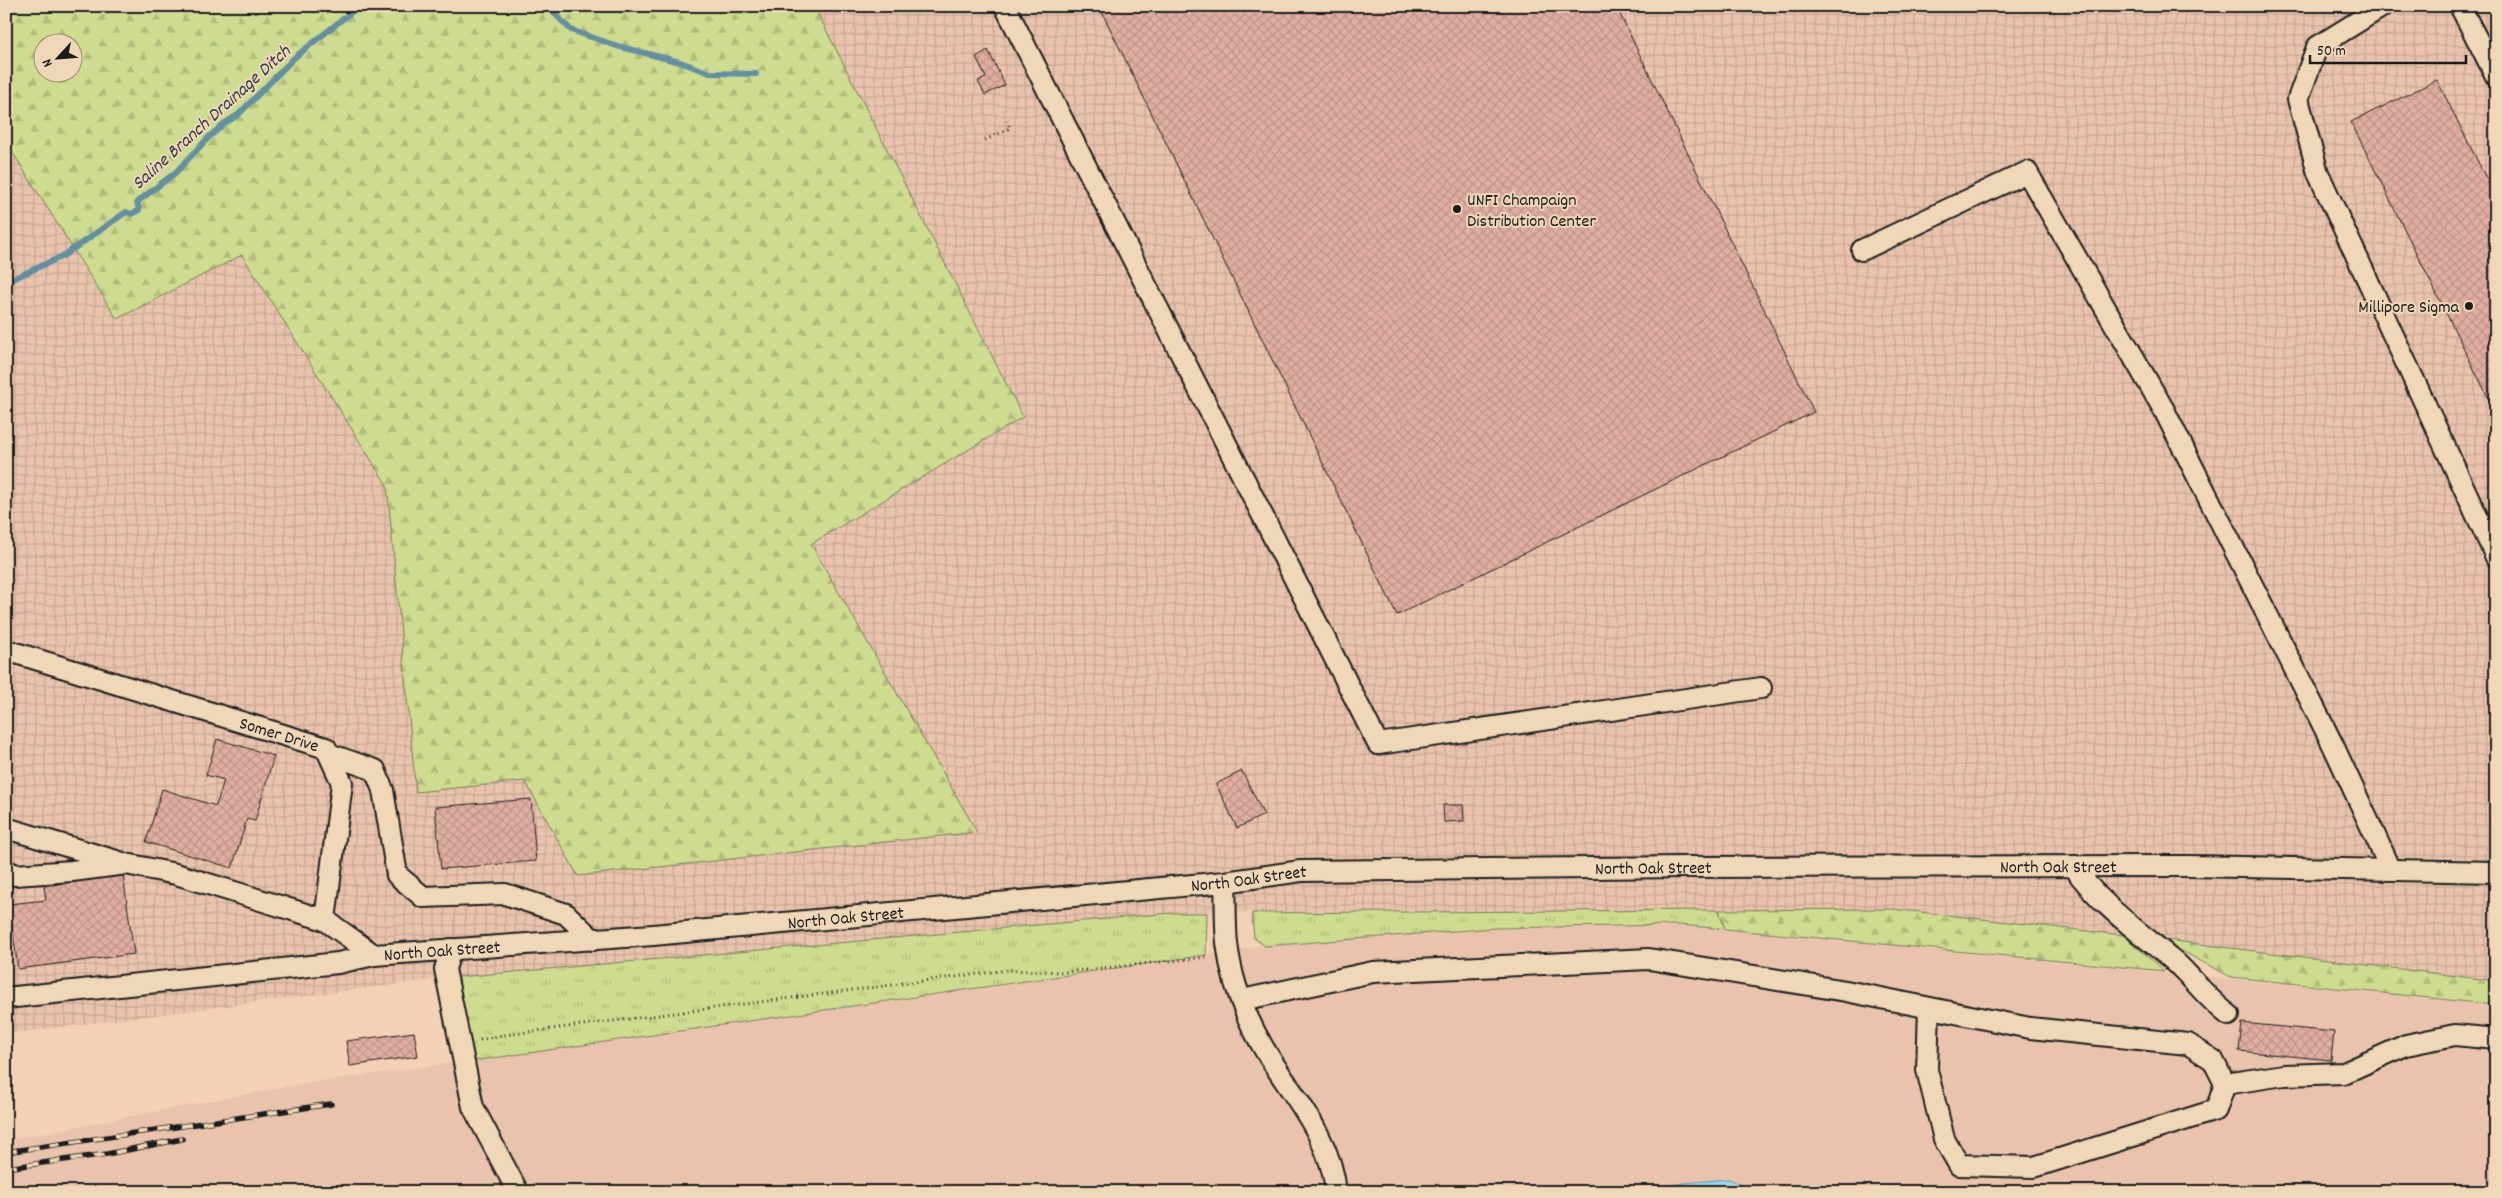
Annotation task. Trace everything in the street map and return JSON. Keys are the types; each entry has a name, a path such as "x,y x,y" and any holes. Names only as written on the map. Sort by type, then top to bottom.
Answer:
{"street":[{"path":"1005,6 1378,744 1761,688"},
{"path":"2383,6 2317,46 2298,99 2318,173 2488,520 2496,557"},
{"path":"2460,6 2496,76"},
{"path":"1862,250 2027,172 2164,410 2328,736 2391,870"},
{"name":"Somer Drive","path":"6,650 326,748 342,783 325,920"},
{"path":"329,754 375,770 383,790 397,875 423,897 505,894 566,914 593,940"},
{"path":"6,828 126,864 176,874 325,920 374,955"},
{"path":"6,870 15,875 72,871 126,864"},
{"name":"North Oak Street","path":"6,998 338,963 374,955 593,940 1224,882 1301,871 1686,866 1966,868 2073,866 2496,872"},
{"path":"2073,866 2088,888 2120,919 2175,963 2216,1006 2229,1015"},
{"path":"1224,882 1229,955 1242,1000 1263,1046 1320,1138 1335,1177 1336,1192"},
{"path":"451,949 445,969 473,1107 518,1192"},
{"path":"1242,1000 1373,972 1649,959 1846,991 2030,1028 2188,1044 2213,1060 2225,1084 2216,1110 2034,1167 1959,1165 1944,1139 1927,1070 1929,1008"},
{"path":"2225,1084 2284,1075 2344,1073 2406,1045 2456,1034 2496,1039"}],"path":[{"path":"985,140 1010,128 1006,121"},
{"path":"460,1046 497,1036 1008,970 1065,972 1229,955"}],"shaded area":[{"path":"814,6 2496,6 2496,981 2159,939 1893,909 1172,913 439,979 6,1034 6,142 117,319 242,254 387,485 416,792 525,781 977,832 810,544 1023,417"},
{"path":"1680,925 2496,1005 2496,1192 6,1192 6,1140 295,1085 972,990 1265,946 1494,928"}],"green space":[{"path":"6,6 814,6 1023,417 811,544 977,832 578,876 525,781 416,792 387,485 242,255 117,319 6,142"},
{"path":"1893,909 2123,935 2164,971 1725,929 1719,910"},
{"path":"1719,910 1725,929 1680,925 1494,928 1265,946 1254,938 1252,913"},
{"path":"1172,913 1207,913 1206,955 473,1061 458,977"},
{"path":"2159,939 2496,981 2496,1005 2231,977"}],"water":[{"path":"1729,1179 1740,1184 1745,1192 1630,1192 1684,1183"}],"building":[{"name":"UNFI Champaign Distribution Center","path":"1099,6 1616,6 1814,412 1397,615"},
{"path":"988,50 1005,85 985,95 978,81 986,78 976,57"},
{"name":"Millipore Sigma","path":"2437,80 2496,198 2496,413 2351,122"},
{"path":"217,739 274,756 255,821 247,819 232,868 146,842 162,789 216,806 224,780 206,775"},
{"path":"1242,771 1264,815 1237,828 1216,784"},
{"path":"531,799 536,861 441,869 435,807"},
{"path":"1443,805 1463,805 1464,821 1444,822"},
{"path":"123,875 134,954 18,969 9,904 46,900 44,886"},
{"path":"2242,1023 2334,1032 2331,1060 2239,1051"},
{"path":"414,1032 418,1056 350,1066 346,1041"}],"waterway":[{"name":"Saline Branch Drainage Ditch","path":"6,282 63,256 126,212 132,214 139,210 137,202 175,173 208,138 225,123 238,115 294,58 359,6"},
{"path":"547,6 571,30 617,46 680,62 710,73 756,74"}],"railway":[{"path":"6,1152 331,1104"},
{"path":"6,1168 107,1154 182,1139"}],"place":[{"name":"UNFI Champaign Distribution Center","path":"1457,209"},
{"name":"Millipore Sigma","path":"2469,306"}]}
